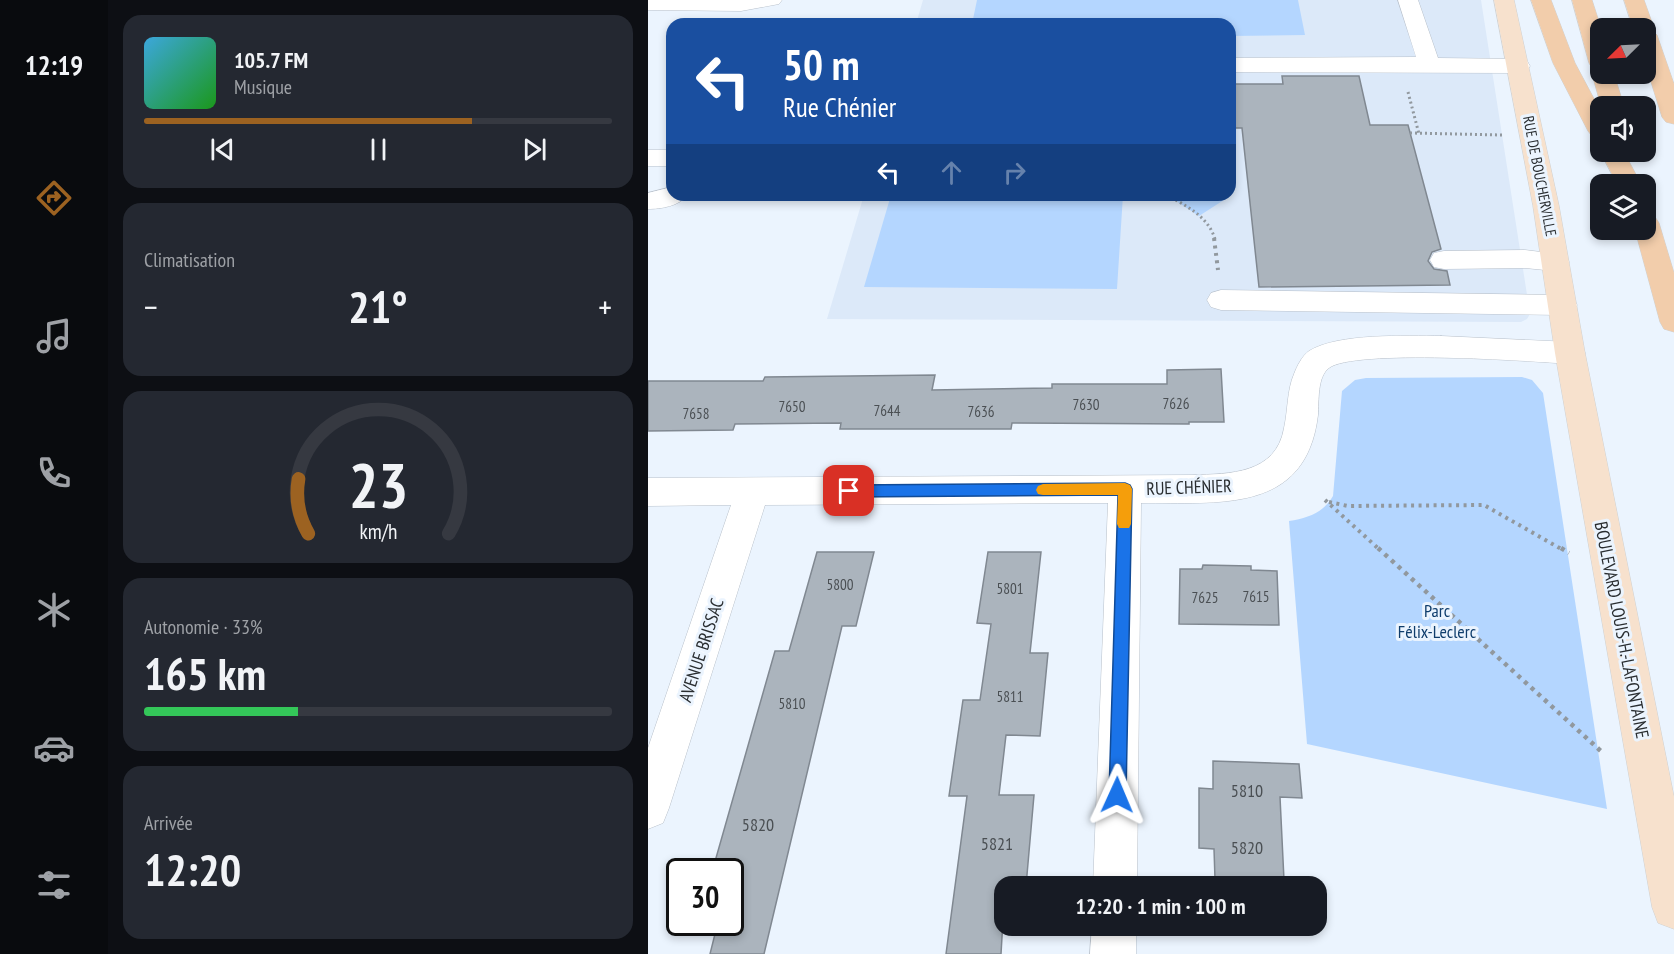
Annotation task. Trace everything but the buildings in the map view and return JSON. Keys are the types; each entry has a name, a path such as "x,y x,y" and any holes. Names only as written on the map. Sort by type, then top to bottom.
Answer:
{"highway":[{"path":"1541,0 1564,63 1590,112"},
{"path":"1582,0 1590,28"},
{"path":"1634,0 1640,18"},
{"path":"1656,64 1674,117"},
{"path":"1651,240 1674,322"}],"main road":[{"name":"RUE DE BOUCHERVILLE","path":"1504,0 1519,66 1570,353"},
{"name":"BOULEVARD LOUIS-H.-LAFONTAINE","path":"1570,353 1674,907"}],"street":[{"path":"648,4 741,5 772,0"},
{"path":"1408,0 1429,64"},
{"path":"1236,65 1519,66"},
{"path":"648,158 666,158"},
{"path":"648,201 666,198"},
{"path":"1444,260 1526,259 1555,262"},
{"path":"1220,287 1563,304"},
{"name":"RUE CHÉNIER","path":"648,492 1231,487 1254,483 1269,477 1285,464 1294,452 1303,418 1305,388 1314,364 1322,357 1335,352 1371,349 1507,349 1570,353"},
{"path":"1115,876 1125,489"},
{"name":"AVENUE BRISSAC","path":"648,808 753,491"},
{"path":"1113,954 1114,936"}],"path":[{"path":"1406,86 1419,134"},
{"path":"1410,133 1505,135"},
{"path":"1176,201 1199,216 1214,235 1220,287"},
{"path":"1573,555 1484,505 1348,506 1325,500 1604,753"}],"shaded area":[{"path":"923,0 1481,0 1530,314 1521,322 827,319 862,201 1236,201 1236,18 918,18"}],"green space":[{"path":"977,0 1298,0 1305,35 1236,36 1236,18 973,18"},
{"path":"889,201 1123,201 1117,289 864,287"},
{"path":"1176,201 1222,201 1199,216"},
{"name":"Parc Félix-Leclerc","path":"1522,377 1532,380 1543,393 1607,809 1307,744 1289,521 1314,514 1325,507 1333,496 1342,391 1355,380 1366,378"}],"slow traffic":[{"path":"1043,490 1125,489 1124,524"}],"route":[{"path":"849,491 1125,489 1117,795"}]}
